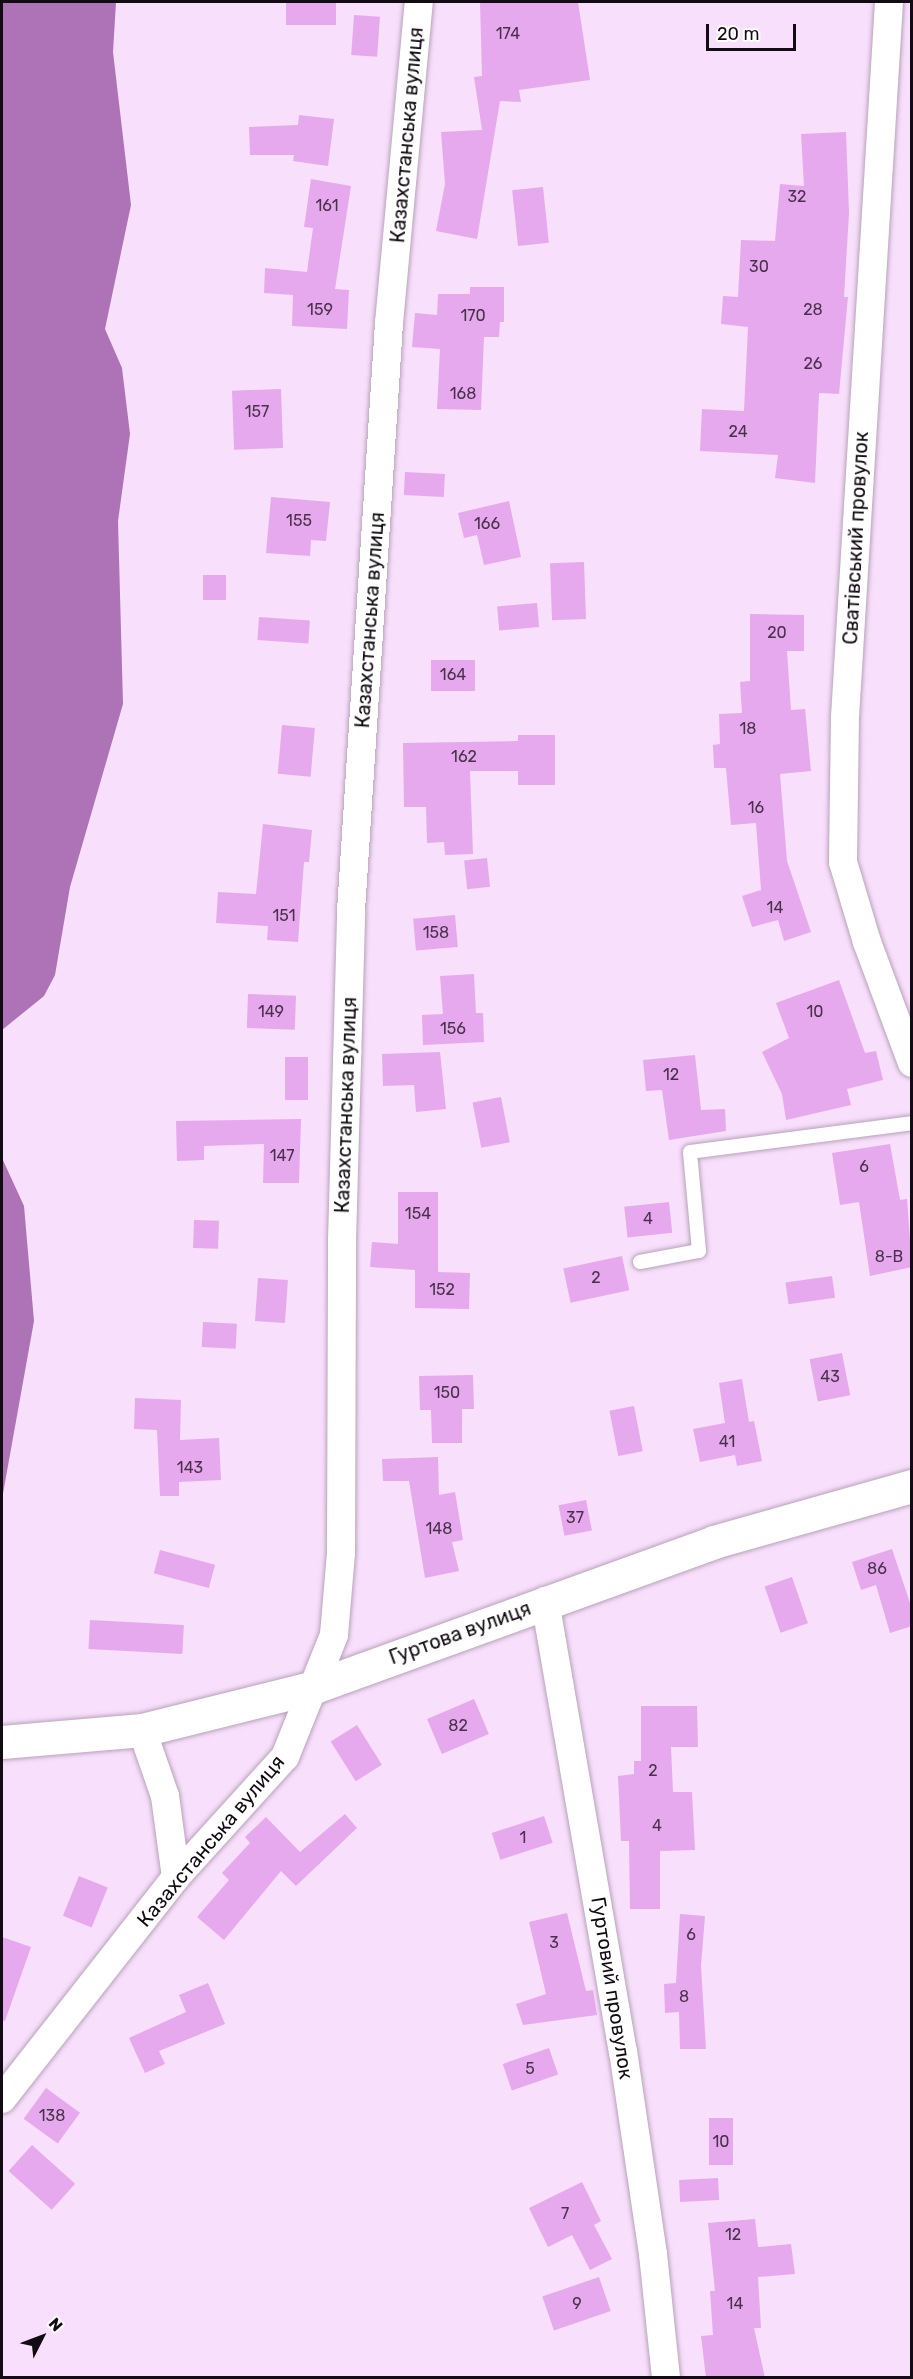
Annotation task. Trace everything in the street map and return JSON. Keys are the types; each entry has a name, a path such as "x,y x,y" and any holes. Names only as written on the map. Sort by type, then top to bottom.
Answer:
{"street":[{"name":"Казахстанська вулиця","path":"2,2099 176,1877 285,1757 334,1635 341,1553 342,1241 351,911 389,323 419,2"},
{"name":"Сватівський провулок","path":"889,2 845,717 843,862 867,942 912,1063"},
{"name":"Гуртова вулиця","path":"2,1742 142,1730 314,1687 545,1601 714,1542 912,1486"},
{"name":"Гуртовий провулок","path":"545,1601 623,2051 654,2254 666,2378"},
{"path":"142,1730 165,1796 176,1877"}],"lane":[{"path":"640,1262 699,1251 690,1152 912,1123"}],"shaded area":[{"path":"2,2 116,2 113,52 131,205 105,329 122,368 130,434 118,521 123,704 70,887 55,975 44,996 2,1030"},
{"path":"2,1158 24,1206 34,1321 2,1499"}],"building":[{"path":"286,2 336,2 336,25 286,25"},
{"path":"480,2 578,2 590,80 519,90 521,102 500,101 477,239 436,231 445,184 441,132 482,130 474,77 482,76"},
{"path":"354,15 380,17 377,57 351,55"},
{"path":"299,115 334,119 328,166 293,161 294,155 250,155 249,127 298,125"},
{"path":"846,132 849,213 844,297 848,297 839,394 819,393 815,483 775,478 778,455 700,451 702,409 744,411 748,327 721,324 723,296 738,297 741,240 775,241 780,184 804,186 801,134"},
{"path":"311,179 351,186 335,289 349,290 347,329 292,326 293,295 264,293 265,268 307,272 313,228 304,227"},
{"path":"543,187 549,243 518,246 512,190"},
{"path":"470,287 504,287 504,322 500,322 499,337 484,337 481,410 437,409 440,349 412,347 415,313 437,315 438,294 470,294"},
{"path":"281,389 283,448 234,450 232,391"},
{"path":"405,472 445,474 444,497 404,495"},
{"path":"271,497 330,502 326,541 311,540 310,556 266,553"},
{"path":"509,501 521,557 484,565 477,535 464,538 458,513"},
{"path":"584,562 586,619 552,620 550,563"},
{"path":"203,575 226,575 226,600 203,600"},
{"path":"537,603 539,627 499,630 497,606"},
{"path":"750,614 804,615 804,651 787,651 791,710 805,709 811,771 780,774 787,861 811,932 784,941 778,920 752,927 742,896 761,890 756,823 731,825 726,768 714,768 713,745 720,744 719,714 742,713 740,682 750,681"},
{"path":"259,617 310,621 308,644 257,640"},
{"path":"431,660 475,660 475,691 431,691"},
{"path":"282,725 315,728 311,777 278,774"},
{"path":"518,735 555,735 555,785 518,785 518,771 470,771 473,854 445,855 444,842 427,843 426,807 404,807 403,743 518,741"},
{"path":"263,824 312,830 309,862 304,862 298,942 267,940 268,926 216,923 218,892 256,894"},
{"path":"487,858 490,887 467,889 464,860"},
{"path":"455,915 458,947 416,951 413,919"},
{"path":"474,974 476,1013 483,1013 484,1042 423,1045 422,1015 443,1014 440,976"},
{"path":"839,980 865,1053 876,1051 883,1080 847,1089 851,1105 786,1120 782,1094 762,1052 789,1038 776,1003"},
{"path":"248,994 296,996 295,1030 247,1028"},
{"path":"440,1052 446,1109 416,1112 414,1085 383,1086 382,1054"},
{"path":"695,1055 701,1110 725,1109 726,1131 669,1140 662,1090 646,1091 643,1060"},
{"path":"285,1057 308,1057 308,1100 285,1100"},
{"path":"501,1097 510,1142 481,1148 473,1103"},
{"path":"301,1119 299,1183 263,1183 264,1144 204,1146 204,1160 177,1161 176,1121"},
{"path":"890,1144 900,1200 907,1199 912,1267 870,1276 859,1202 840,1205 832,1153"},
{"path":"398,1192 438,1192 438,1272 470,1273 469,1309 415,1308 415,1270 370,1267 372,1242 398,1244"},
{"path":"669,1202 672,1233 627,1238 624,1207"},
{"path":"194,1220 219,1221 218,1249 193,1248"},
{"path":"622,1256 629,1290 571,1303 563,1268"},
{"path":"832,1276 835,1298 789,1304 785,1283"},
{"path":"258,1278 288,1280 285,1323 255,1321"},
{"path":"203,1322 237,1324 236,1349 202,1347"},
{"path":"842,1353 850,1395 818,1402 810,1359"},
{"path":"473,1375 474,1409 462,1409 462,1443 432,1443 431,1410 420,1410 419,1376"},
{"path":"742,1379 749,1422 754,1421 762,1461 737,1466 735,1455 700,1462 693,1429 725,1423 719,1383"},
{"path":"135,1398 181,1400 180,1440 219,1438 221,1480 179,1482 179,1496 160,1496 157,1430 134,1429"},
{"path":"634,1406 643,1451 618,1456 609,1411"},
{"path":"438,1457 439,1495 455,1492 463,1540 452,1542 459,1571 425,1578 409,1481 383,1481 382,1459"},
{"path":"586,1500 592,1530 564,1536 559,1505"},
{"path":"892,1549 912,1609 912,1626 890,1633 876,1585 861,1590 852,1562"},
{"path":"160,1550 215,1565 209,1588 154,1573"},
{"path":"792,1577 808,1623 781,1633 765,1586"},
{"path":"90,1620 184,1625 182,1654 88,1649"},
{"path":"474,1699 489,1734 442,1754 427,1719"},
{"path":"641,1706 697,1706 698,1747 671,1747 673,1792 692,1792 695,1850 660,1851 660,1909 630,1909 629,1841 621,1841 618,1776 634,1774 634,1761 641,1761"},
{"path":"357,1725 382,1765 356,1781 331,1741"},
{"path":"345,1814 357,1828 296,1886 281,1871 224,1940 197,1917 229,1880 222,1873 250,1843 245,1837 266,1817 300,1852"},
{"path":"544,1816 553,1843 500,1860 492,1833"},
{"path":"79,1876 108,1888 92,1927 63,1916"},
{"path":"567,1913 586,1991 593,1990 597,2015 523,2025 516,2004 546,1994 529,1922"},
{"path":"680,1914 705,1916 701,1966 706,2049 680,2049 679,2012 665,2013 664,1984 676,1983"},
{"path":"2,1937 31,1947 5,2021 2,2020"},
{"path":"208,1983 225,2024 159,2051 165,2064 145,2073 129,2038 186,2012 179,1995"},
{"path":"549,2048 558,2074 512,2090 503,2064"},
{"path":"46,2088 80,2113 58,2143 24,2119"},
{"path":"709,2118 733,2118 733,2165 709,2165"},
{"path":"32,2145 75,2184 52,2210 9,2171"},
{"path":"718,2178 719,2200 680,2202 679,2180"},
{"path":"582,2182 601,2221 594,2225 612,2259 590,2270 572,2235 548,2247 529,2208"},
{"path":"755,2219 758,2247 791,2244 795,2274 758,2277 761,2328 754,2328 765,2378 706,2378 701,2336 713,2335 710,2291 715,2291 708,2223"},
{"path":"599,2277 611,2311 554,2331 542,2297"}]}
